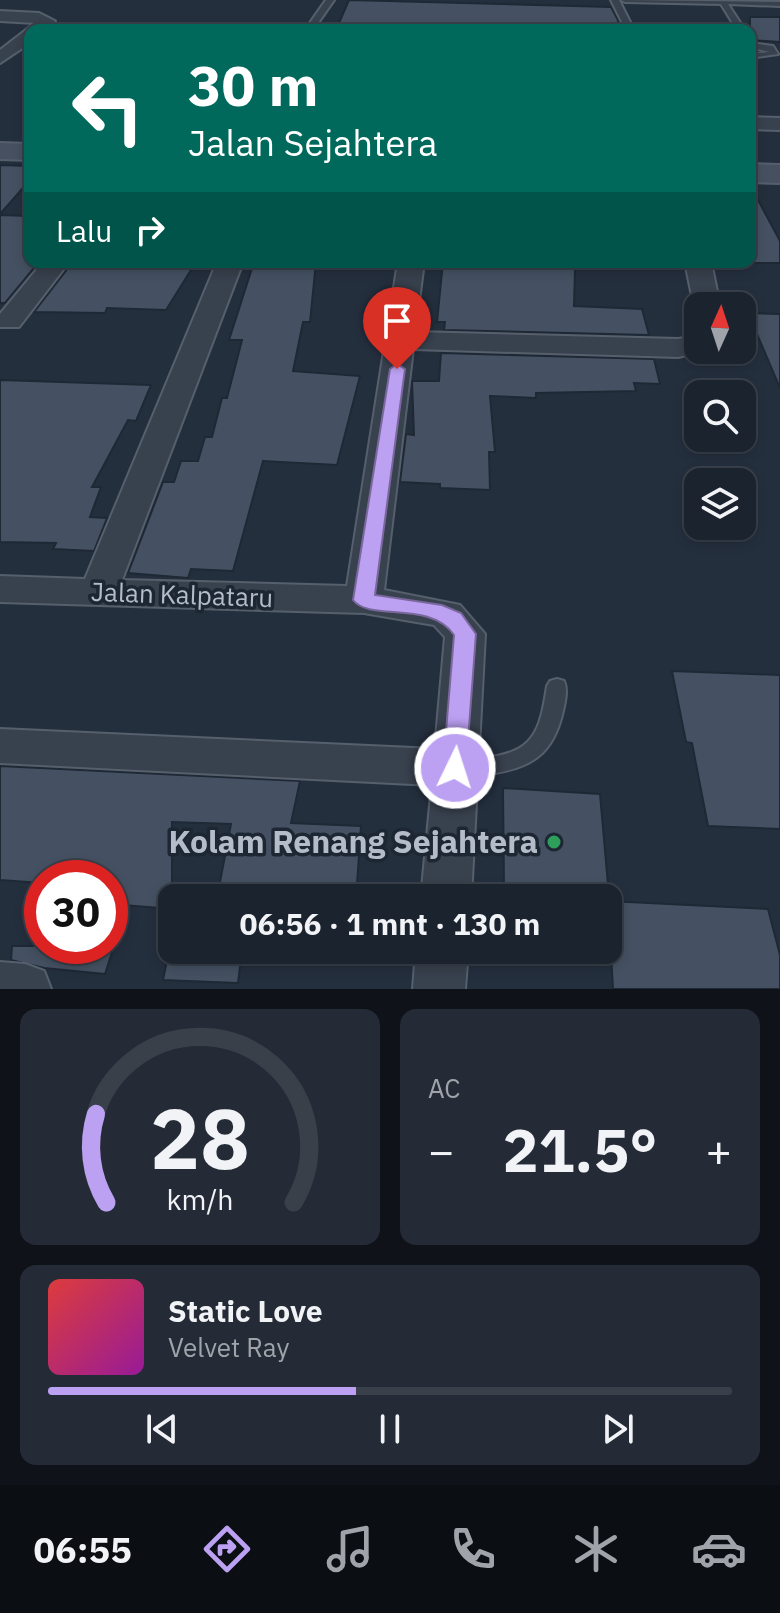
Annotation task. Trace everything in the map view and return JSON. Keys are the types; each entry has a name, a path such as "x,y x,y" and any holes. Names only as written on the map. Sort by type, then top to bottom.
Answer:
{"street":[{"path":"0,16 39,18 47,21 43,24"},
{"path":"0,58 24,40"},
{"path":"756,123 780,124"},
{"path":"0,151 24,152"},
{"path":"756,173 780,174"},
{"path":"9,321 51,268"},
{"path":"99,593 111,556 228,268"},
{"path":"364,600 410,268"},
{"path":"699,268 704,292"},
{"path":"402,340 684,347"},
{"name":"Jalan Kalpataru","path":"0,589 364,600 435,610 454,619 465,634 455,768"},
{"path":"0,746 455,768 447,884"},
{"path":"439,989 441,964"},
{"path":"0,987 25,989"}],"lane":[{"path":"313,24 330,0"},
{"path":"615,0 627,24"},
{"path":"625,0 780,4"},
{"path":"723,2 737,24"},
{"path":"756,46 770,48 776,57 756,56"},
{"path":"455,768 512,762 535,752 547,736 553,718 557,686"}],"building":[{"path":"349,0 611,7 618,20 618,24 339,24"},
{"path":"750,17 780,17 780,42 756,40 756,24 750,24"},
{"path":"0,165 24,166 24,187 0,214"},
{"path":"756,196 780,241 780,263 756,263"},
{"path":"0,215 24,216 24,268 34,268 5,303 0,303"},
{"path":"68,268 192,268 166,310 107,308 105,313 34,312"},
{"path":"252,268 315,268 310,322 303,322 293,371 360,376 337,465 263,461 233,571 191,569 188,578 128,573 163,482 174,482 181,461 198,461 205,437 212,437 222,398 227,398 242,340 229,340"},
{"path":"442,268 575,269 574,306 642,309 649,335 444,330 445,322 437,322"},
{"path":"756,313 780,314 780,388 756,332"},
{"path":"441,353 654,359 660,384 634,383 636,391 536,393 536,398 490,396 495,452 489,452 490,490 440,488 440,484 400,482 406,434 414,435 412,381 439,381"},
{"path":"0,380 151,385 136,421 128,420 92,487 101,487 90,517 107,518 94,551 53,549 56,543 0,542"},
{"path":"672,671 780,675 780,829 708,826 692,743 686,742"},
{"path":"0,766 300,781 291,823 361,826 357,884 220,884 231,824 172,822 172,884 158,884 158,908 128,905 128,860 24,860 24,882 0,880"},
{"name":"Kolam Renang Sejahtera","path":"503,788 600,794 608,884 504,884"},
{"path":"622,902 768,909 780,955 780,989 613,989 612,964 622,964"},
{"path":"12,946 24,946 24,963 11,960"},
{"path":"28,964 108,964 105,974"},
{"path":"166,964 240,964 238,983 163,980"}],"place":[{"name":"Kolam Renang Sejahtera","path":"554,842"}],"route":[{"path":"397,369 364,600 435,610 454,619 465,634 455,768"}]}
